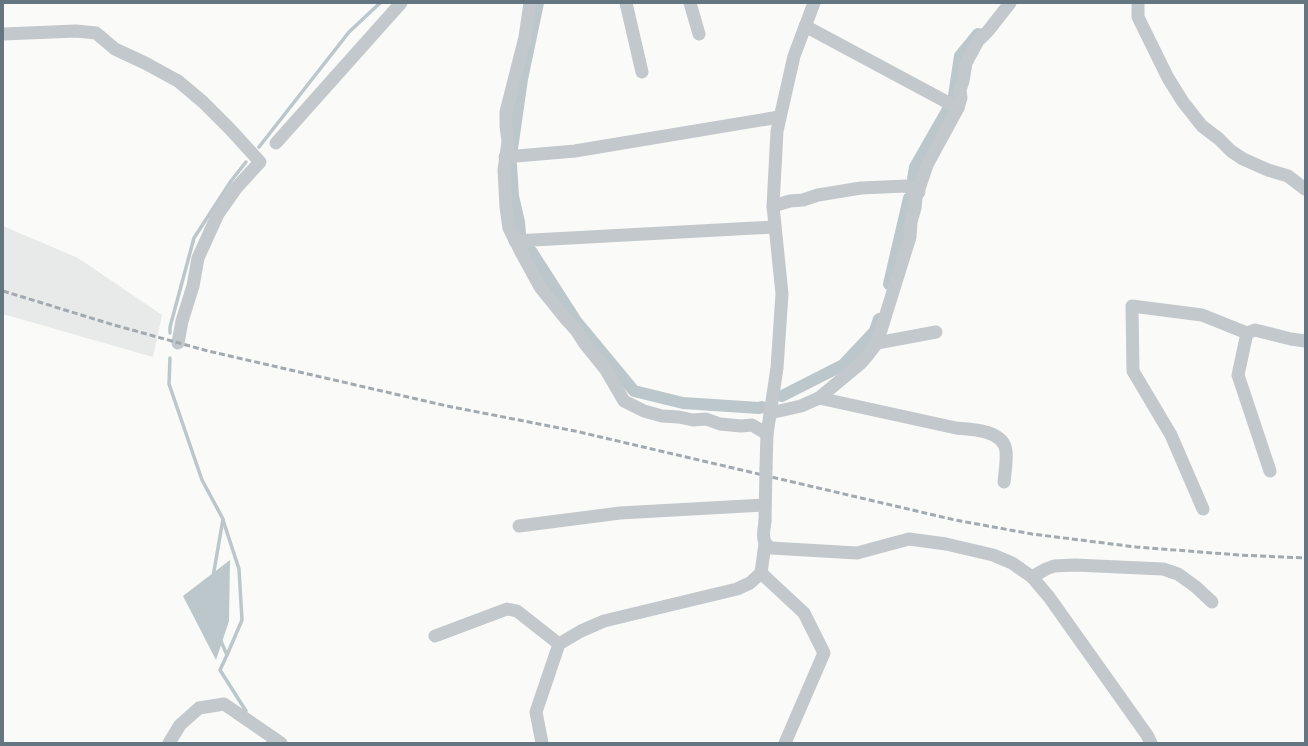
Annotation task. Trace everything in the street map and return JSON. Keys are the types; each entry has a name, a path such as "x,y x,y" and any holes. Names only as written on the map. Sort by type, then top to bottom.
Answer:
{"street":[{"path":"276,143 401,3"},
{"path":"530,3 524,37 506,112 508,142 504,170 506,206 509,228 515,241 540,286 606,370 624,401 644,412 693,420 706,419 720,424 752,425 767,434"},
{"path":"626,3 642,72"},
{"path":"690,3 699,34"},
{"path":"542,743 536,712 559,644 581,631 604,621 737,589 750,583 761,573 765,544 763,536 765,521 767,434 777,368 782,294 773,206 778,131 794,56 814,3"},
{"path":"770,413 801,406 819,398 861,363 877,343 910,237 911,222 927,165 958,108 961,98 960,90 966,62 978,41 988,31 1010,3"},
{"path":"1138,3 1138,17 1168,78 1183,102 1202,126 1219,139 1231,151 1268,170 1288,176 1305,189"},
{"path":"805,26 958,108"},
{"path":"3,34 20,35 76,31 96,32 115,49 178,81 203,102 260,162 237,187 218,214 198,258 193,286 182,320 178,343"},
{"path":"505,157 575,151 780,117"},
{"path":"773,206 790,200 803,200 818,195 861,188 906,186 919,192"},
{"path":"515,241 776,228"},
{"path":"1203,509 1171,435 1132,371 1132,306 1202,315 1247,333 1255,330 1291,339 1305,340"},
{"path":"877,343 936,332"},
{"path":"1247,333 1238,375 1270,471"},
{"path":"819,398 956,428 988,433 1000,438 1006,450 1004,482"},
{"path":"519,526 620,513 765,505"},
{"path":"765,544 771,548 857,553 908,539 946,544 993,555 1012,563 1032,577 1054,604 1147,735 1151,743"},
{"path":"1032,577 1054,566 1163,569 1178,574 1196,587 1212,602"},
{"path":"761,573 804,613 824,653 785,743"},
{"path":"435,636 507,609 517,611 559,644"},
{"path":"170,743 180,725 199,708 224,704 281,743"}],"shaded area":[{"path":"3,226 78,258 162,315 153,357 3,314"},
{"path":"230,560 229,621 216,660 183,596"}],"waterway":[{"path":"259,147 349,32 380,3"},
{"path":"512,149 522,79 538,3"},
{"path":"954,96 960,56 978,34"},
{"path":"913,179 915,167 947,111"},
{"path":"170,333 170,327 194,238 231,181 246,162"},
{"path":"511,165 513,196 520,234"},
{"path":"889,284 909,198"},
{"path":"531,251 576,321 634,391 683,403 762,407"},
{"path":"782,396 843,365 875,331 879,319"},
{"path":"170,358 169,384 202,480 223,519 213,577"},
{"path":"223,520 239,569 242,620 227,655"},
{"path":"220,639 227,655 220,670 246,711"}],"railway":[{"path":"3,291 114,325 208,351 447,406 575,431 955,520 1032,534 1136,547 1239,555 1305,558"}]}
